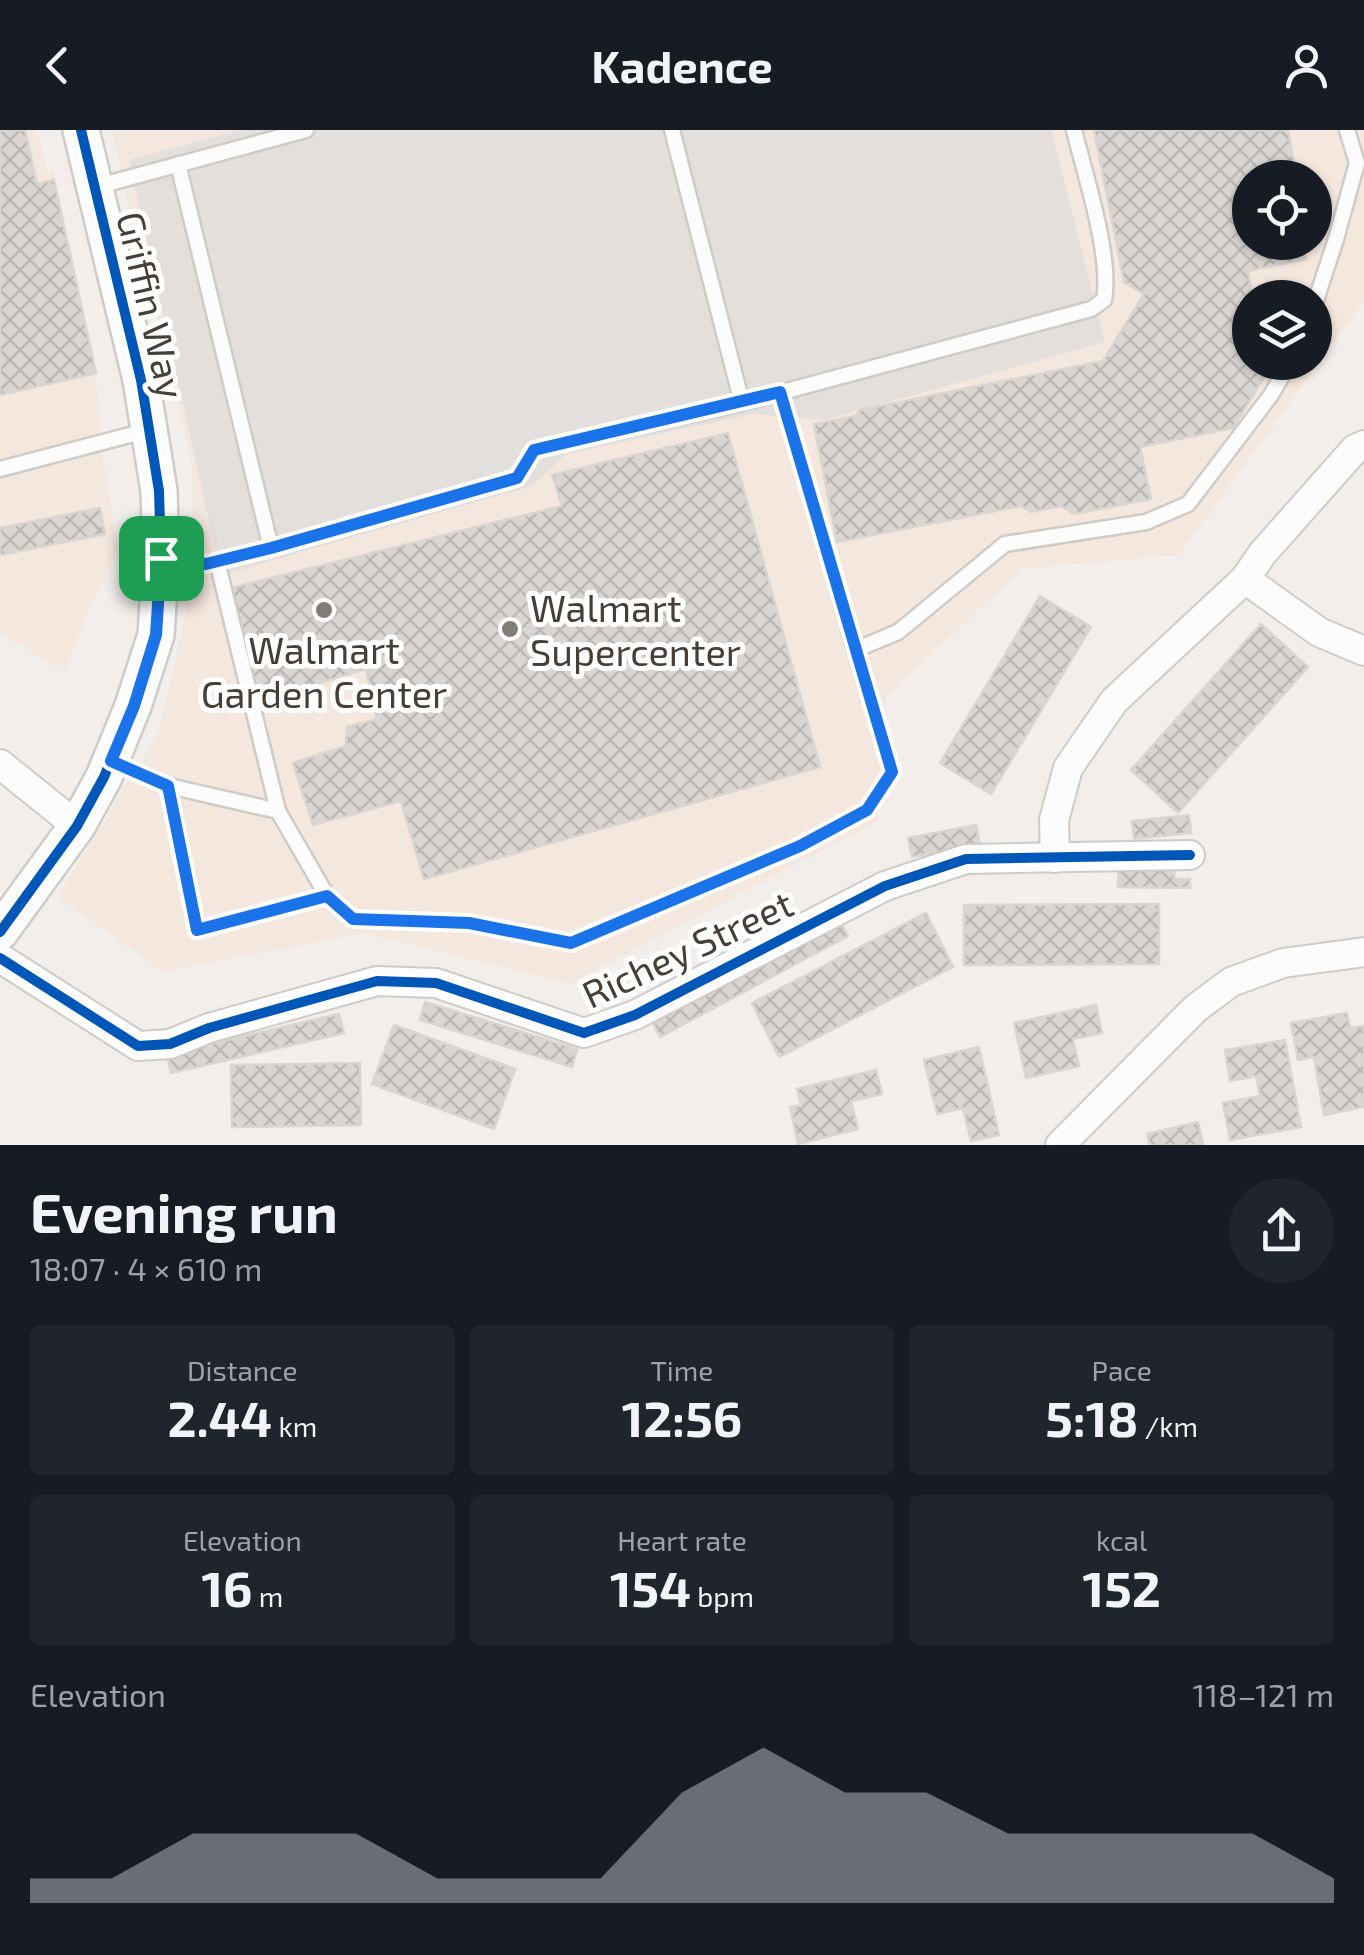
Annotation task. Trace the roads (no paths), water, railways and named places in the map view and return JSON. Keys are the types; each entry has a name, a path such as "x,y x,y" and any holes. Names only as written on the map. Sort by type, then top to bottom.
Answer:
{"street":[{"name":"Griffin Way","path":"0,932 77,826 134,706 156,635 161,558 159,492 141,380 81,130"},
{"path":"1054,858 1054,820 1068,768 1114,701 1245,579 1262,554 1355,449 1364,445"},
{"path":"1245,579 1320,632 1364,650"},
{"path":"0,764 77,826"},
{"name":"Richey Street","path":"0,958 138,1046 170,1044 209,1028 377,980 436,983 584,1033 635,1014 885,886 966,859 1190,855"},
{"path":"1060,1145 1196,1008 1231,982 1283,963 1364,952"}],"lane":[{"path":"94,187 306,130"},
{"path":"672,130 742,403"},
{"path":"161,558 206,564 271,548 517,478 534,450 742,403 1090,309 1104,300 1108,281 1074,130"},
{"path":"1323,280 1356,164 1347,130"},
{"path":"178,164 271,548"},
{"path":"856,650 898,632 1006,544 1146,522 1188,504 1280,380"},
{"path":"217,561 278,812 327,896 353,919 469,923 571,943 800,846 867,810 892,772 780,392"},
{"path":"0,469 148,430"},
{"path":"111,761 168,786 278,812"},
{"path":"168,786 197,930 327,896"}],"place":[{"name":"Walmart Garden Center","path":"324,610"},
{"name":"Walmart Supercenter","path":"510,629"}]}
